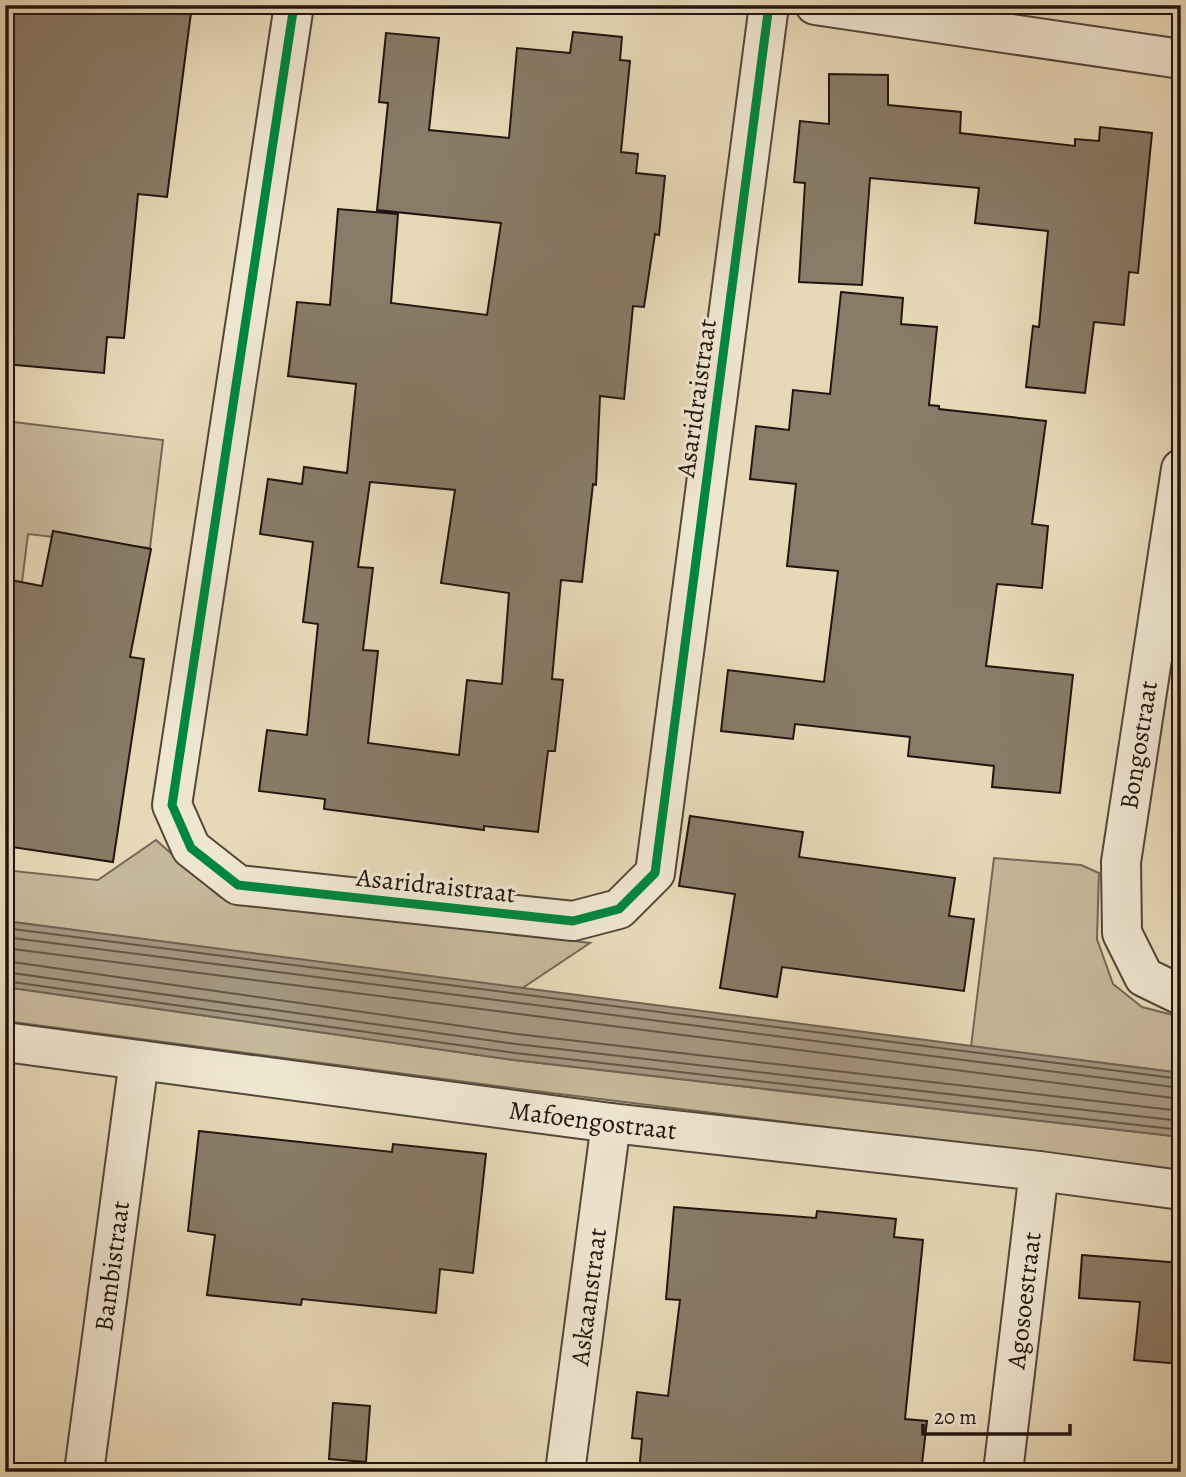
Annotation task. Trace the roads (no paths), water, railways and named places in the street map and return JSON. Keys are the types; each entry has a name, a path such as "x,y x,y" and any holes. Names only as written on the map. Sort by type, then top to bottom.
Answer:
{"street":[{"name":"Asaridraistraat","path":"294,5 173,804 191,848 238,885 573,921 619,908 655,873 769,5"},
{"path":"815,5 1181,59"},
{"name":"Bongostraat","path":"1181,469 1121,862 1122,933 1144,977 1181,995"},
{"name":"Mafoengostraat","path":"5,1042 611,1123 1039,1171 1181,1190"},
{"name":"Bambistraat","path":"84,1472 139,1060"},
{"name":"Askaanstraat","path":"565,1472 611,1123"},
{"name":"Agosoestraat","path":"1003,1472 1039,1171"}],"water":[{"path":"5,921 1181,1073 1181,1137 514,1060 5,987"}]}
